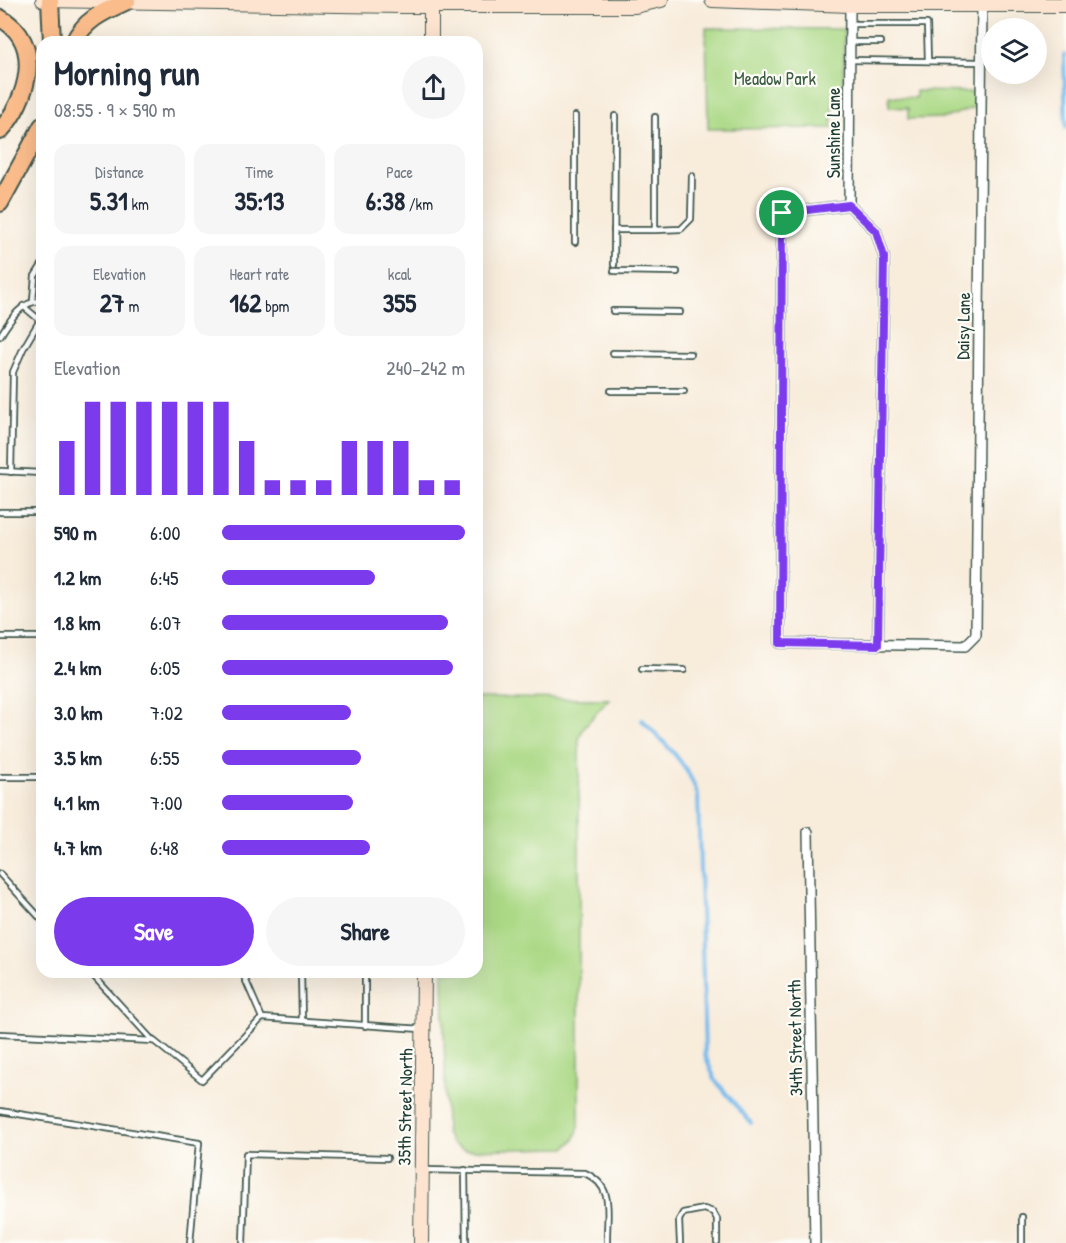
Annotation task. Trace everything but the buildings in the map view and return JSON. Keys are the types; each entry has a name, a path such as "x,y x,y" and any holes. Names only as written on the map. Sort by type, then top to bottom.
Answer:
{"highway":[{"path":"50,0 52,36"},
{"path":"77,36 82,28 100,13 128,1"},
{"path":"0,18 11,24 21,37 29,66 19,104 0,130"},
{"path":"0,203 36,135"}],"main road":[{"path":"44,0 635,6 661,0"},
{"path":"712,0 850,5 982,5 1018,2 1066,5"},
{"path":"431,3 431,36"},
{"name":"35th Street North","path":"421,1243 424,978"}],"street":[{"name":"Sunshine Lane","path":"849,205 850,5"},
{"name":"Daisy Lane","path":"982,5 982,18"},
{"name":"Daisy Lane","path":"878,645 965,646 976,635 982,84"},
{"path":"849,205 876,231 884,257 878,645 780,643 782,213 849,205"},
{"name":"34th Street North","path":"808,832 815,1243"}],"lane":[{"path":"850,24 927,24 928,61"},
{"path":"850,42 881,42"},
{"path":"921,42 928,42"},
{"path":"850,60 981,62"},
{"path":"575,116 575,242"},
{"path":"615,116 614,268 677,272"},
{"path":"655,117 655,230"},
{"path":"614,230 681,229 691,219 692,176"},
{"path":"0,336 23,306 33,300 36,274"},
{"path":"23,306 36,317"},
{"path":"613,311 680,312"},
{"path":"11,472 13,372 23,349 36,329"},
{"path":"613,353 690,354"},
{"path":"611,391 684,391"},
{"path":"0,471 36,473"},
{"path":"0,512 36,513"},
{"path":"0,637 36,637"},
{"path":"642,669 684,670"},
{"path":"0,777 36,777"},
{"path":"0,874 36,913"},
{"path":"95,978 153,1041 202,1080 262,1018 424,1029"},
{"path":"245,978 262,1018"},
{"path":"301,978 302,1020"},
{"path":"365,978 365,1026"},
{"path":"0,1034 153,1041"},
{"path":"0,1111 198,1143 190,1243"},
{"path":"243,1243 246,1154 387,1158"},
{"path":"422,1170 585,1173 600,1180 607,1193 607,1243"},
{"path":"465,1170 466,1243"},
{"path":"680,1243 680,1220 683,1213 704,1209 713,1212 717,1219 717,1243"},
{"path":"1022,1217 1022,1243"}],"green space":[{"name":"Meadow Park","path":"706,28 844,29 843,96 833,96 832,128 708,129"},
{"path":"916,91 974,92 975,107 945,118 908,119 908,108 889,107 889,96 916,98"},
{"path":"483,698 609,699 584,727 579,739 579,1127 574,1140 565,1148 464,1150 452,1144 446,1133 443,978 483,978"}],"waterway":[{"path":"1064,55 1066,128"},
{"path":"642,720 682,764 698,796 705,1055 715,1080 751,1123"}],"route":[{"path":"849,205 876,231 884,257 878,645 780,643 782,213 849,205"}]}
